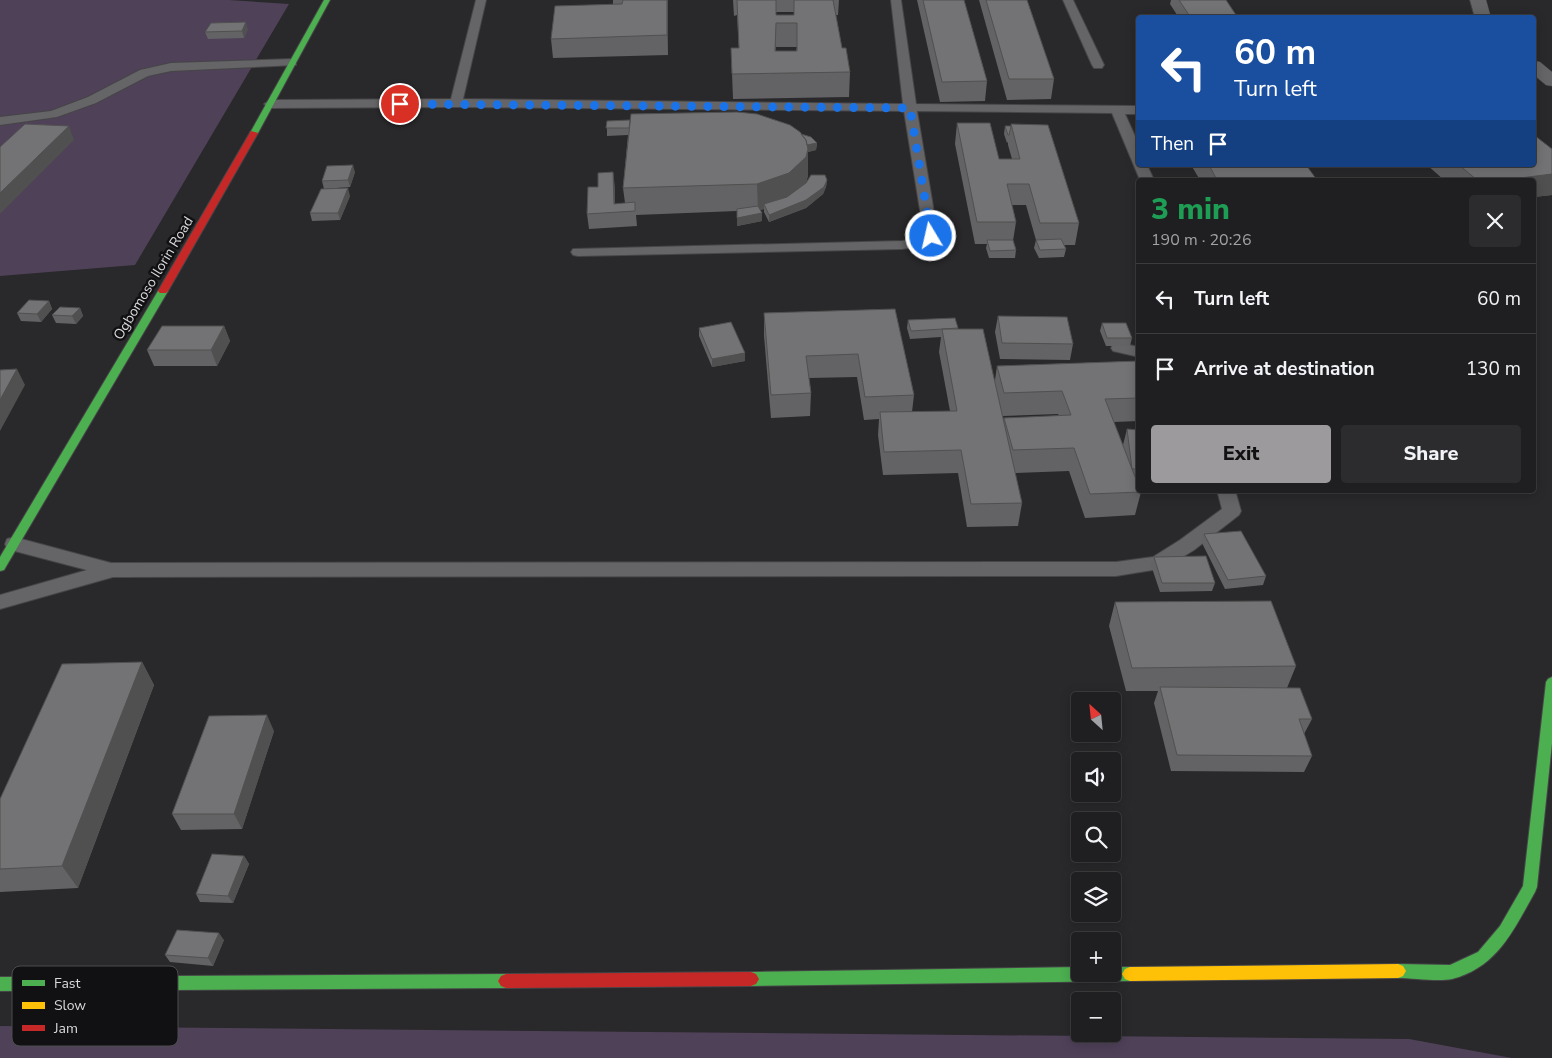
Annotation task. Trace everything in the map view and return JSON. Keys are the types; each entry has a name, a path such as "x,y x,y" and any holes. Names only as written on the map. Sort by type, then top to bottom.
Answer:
{"main road":[{"name":"Ogbomoso Ilorin Road","path":"0,567 224,188 327,0"},
{"path":"178,983 693,980 1349,971 1451,972 1483,957 1505,931 1530,886 1552,682"}],"street":[{"path":"1478,0 1482,15"},
{"path":"1536,68 1552,81"}],"lane":[{"path":"456,103 481,0"},
{"path":"578,252 902,245 922,242 931,236 910,108 896,0"},
{"path":"1068,0 1098,65"},
{"path":"0,121 53,114 92,100 144,73 171,67 292,63"},
{"path":"270,104 456,103 1136,110"},
{"path":"1117,110 1136,154"},
{"path":"1120,348 1136,351"},
{"path":"14,544 111,570 1116,569 1158,563 1187,545 1232,511 1227,493"},
{"path":"0,602 111,570"}],"shaded area":[{"path":"0,0 229,0 289,4 135,265 0,276"},
{"path":"0,1026 12,1026 12,1046 178,1046 178,1028 1071,1036 1071,1042 1121,1042 1121,1036 1409,1039 1512,1058 0,1058"}],"building":[{"path":"623,0 667,0 667,35 551,39 555,6 622,4"},
{"path":"737,0 776,0 776,15 794,15 794,0 833,0 842,48 846,48 850,72 732,74 731,48 739,48","holes":["776,23 797,23 797,51 775,51"]},
{"path":"923,0 964,0 987,81 942,82"},
{"path":"986,0 1027,0 1054,79 1009,79"},
{"path":"1179,0 1226,0 1236,15 1189,15"},
{"path":"246,22 242,31 205,32 211,23"},
{"path":"737,112 757,114 790,125 800,132 806,140 808,149 806,157 789,173 757,184 623,188 631,114"},
{"path":"630,120 629,128 606,128 607,121"},
{"path":"957,123 990,123 999,159 1020,159 1011,124 1048,125 1079,223 1040,223 1029,184 1007,184 1016,222 977,222"},
{"path":"25,124 69,126 0,193 0,147"},
{"path":"1005,126 1011,126 1009,135 1008,135"},
{"path":"801,134 811,137 817,143 807,145 806,140"},
{"path":"1536,137 1552,149 1552,174 1520,178 1475,178 1461,167 1536,167"},
{"path":"353,165 348,180 322,181 327,166"},
{"path":"1210,167 1307,167 1316,178 1216,178"},
{"path":"613,172 614,204 635,202 635,211 587,214 588,187 598,187 598,173"},
{"path":"811,175 825,175 827,180 824,187 806,200 769,215 764,204 787,197 806,183"},
{"path":"348,188 338,213 310,213 321,189"},
{"path":"758,206 762,213 737,218 737,209"},
{"path":"1061,239 1066,249 1040,250 1036,240"},
{"path":"987,240 1013,240 1016,250 990,251"},
{"path":"29,300 49,301 37,314 17,313"},
{"path":"60,307 80,308 72,316 52,315"},
{"path":"895,309 914,395 865,397 858,354 806,356 811,393 771,395 764,313"},
{"path":"998,316 1067,317 1073,344 1002,343"},
{"path":"955,318 958,328 911,331 908,320"},
{"path":"731,322 745,353 712,359 699,328"},
{"path":"1102,323 1126,323 1132,338 1107,338"},
{"path":"162,326 224,326 211,350 147,350"},
{"path":"942,329 983,329 1022,503 971,504 961,450 884,452 880,412 957,411"},
{"path":"1136,361 1136,398 1105,399 1136,479 1136,492 1090,494 1074,448 1013,450 1004,418 1071,415 1062,391 1004,393 997,366"},
{"path":"17,369 0,400 0,370"},
{"path":"1127,429 1136,430 1136,469 1132,469"},
{"path":"1241,531 1266,576 1228,580 1204,534"},
{"path":"1206,556 1215,583 1162,583 1154,557"},
{"path":"1271,601 1296,666 1132,668 1115,602"},
{"path":"142,662 62,866 0,869 0,799 62,664"},
{"path":"1160,687 1300,688 1312,719 1299,719 1312,756 1177,755"},
{"path":"267,715 234,814 172,814 209,716"},
{"path":"212,854 244,856 228,896 196,894"},
{"path":"177,930 219,933 208,958 165,955"}],"traffic: fast":[{"path":"254,133 327,0"},
{"path":"0,567 163,291"},
{"path":"1398,971 1451,972 1483,957 1505,931 1530,887 1552,682"},
{"path":"751,979 1130,974"},
{"path":"178,983 506,981"},
{"path":"0,984 12,984"}],"traffic: slow":[{"path":"1130,974 1398,971"}],"traffic: jam":[{"path":"163,291 254,133"},
{"path":"506,981 751,979"}],"route":[{"path":"400,104 910,108 931,236"}]}
